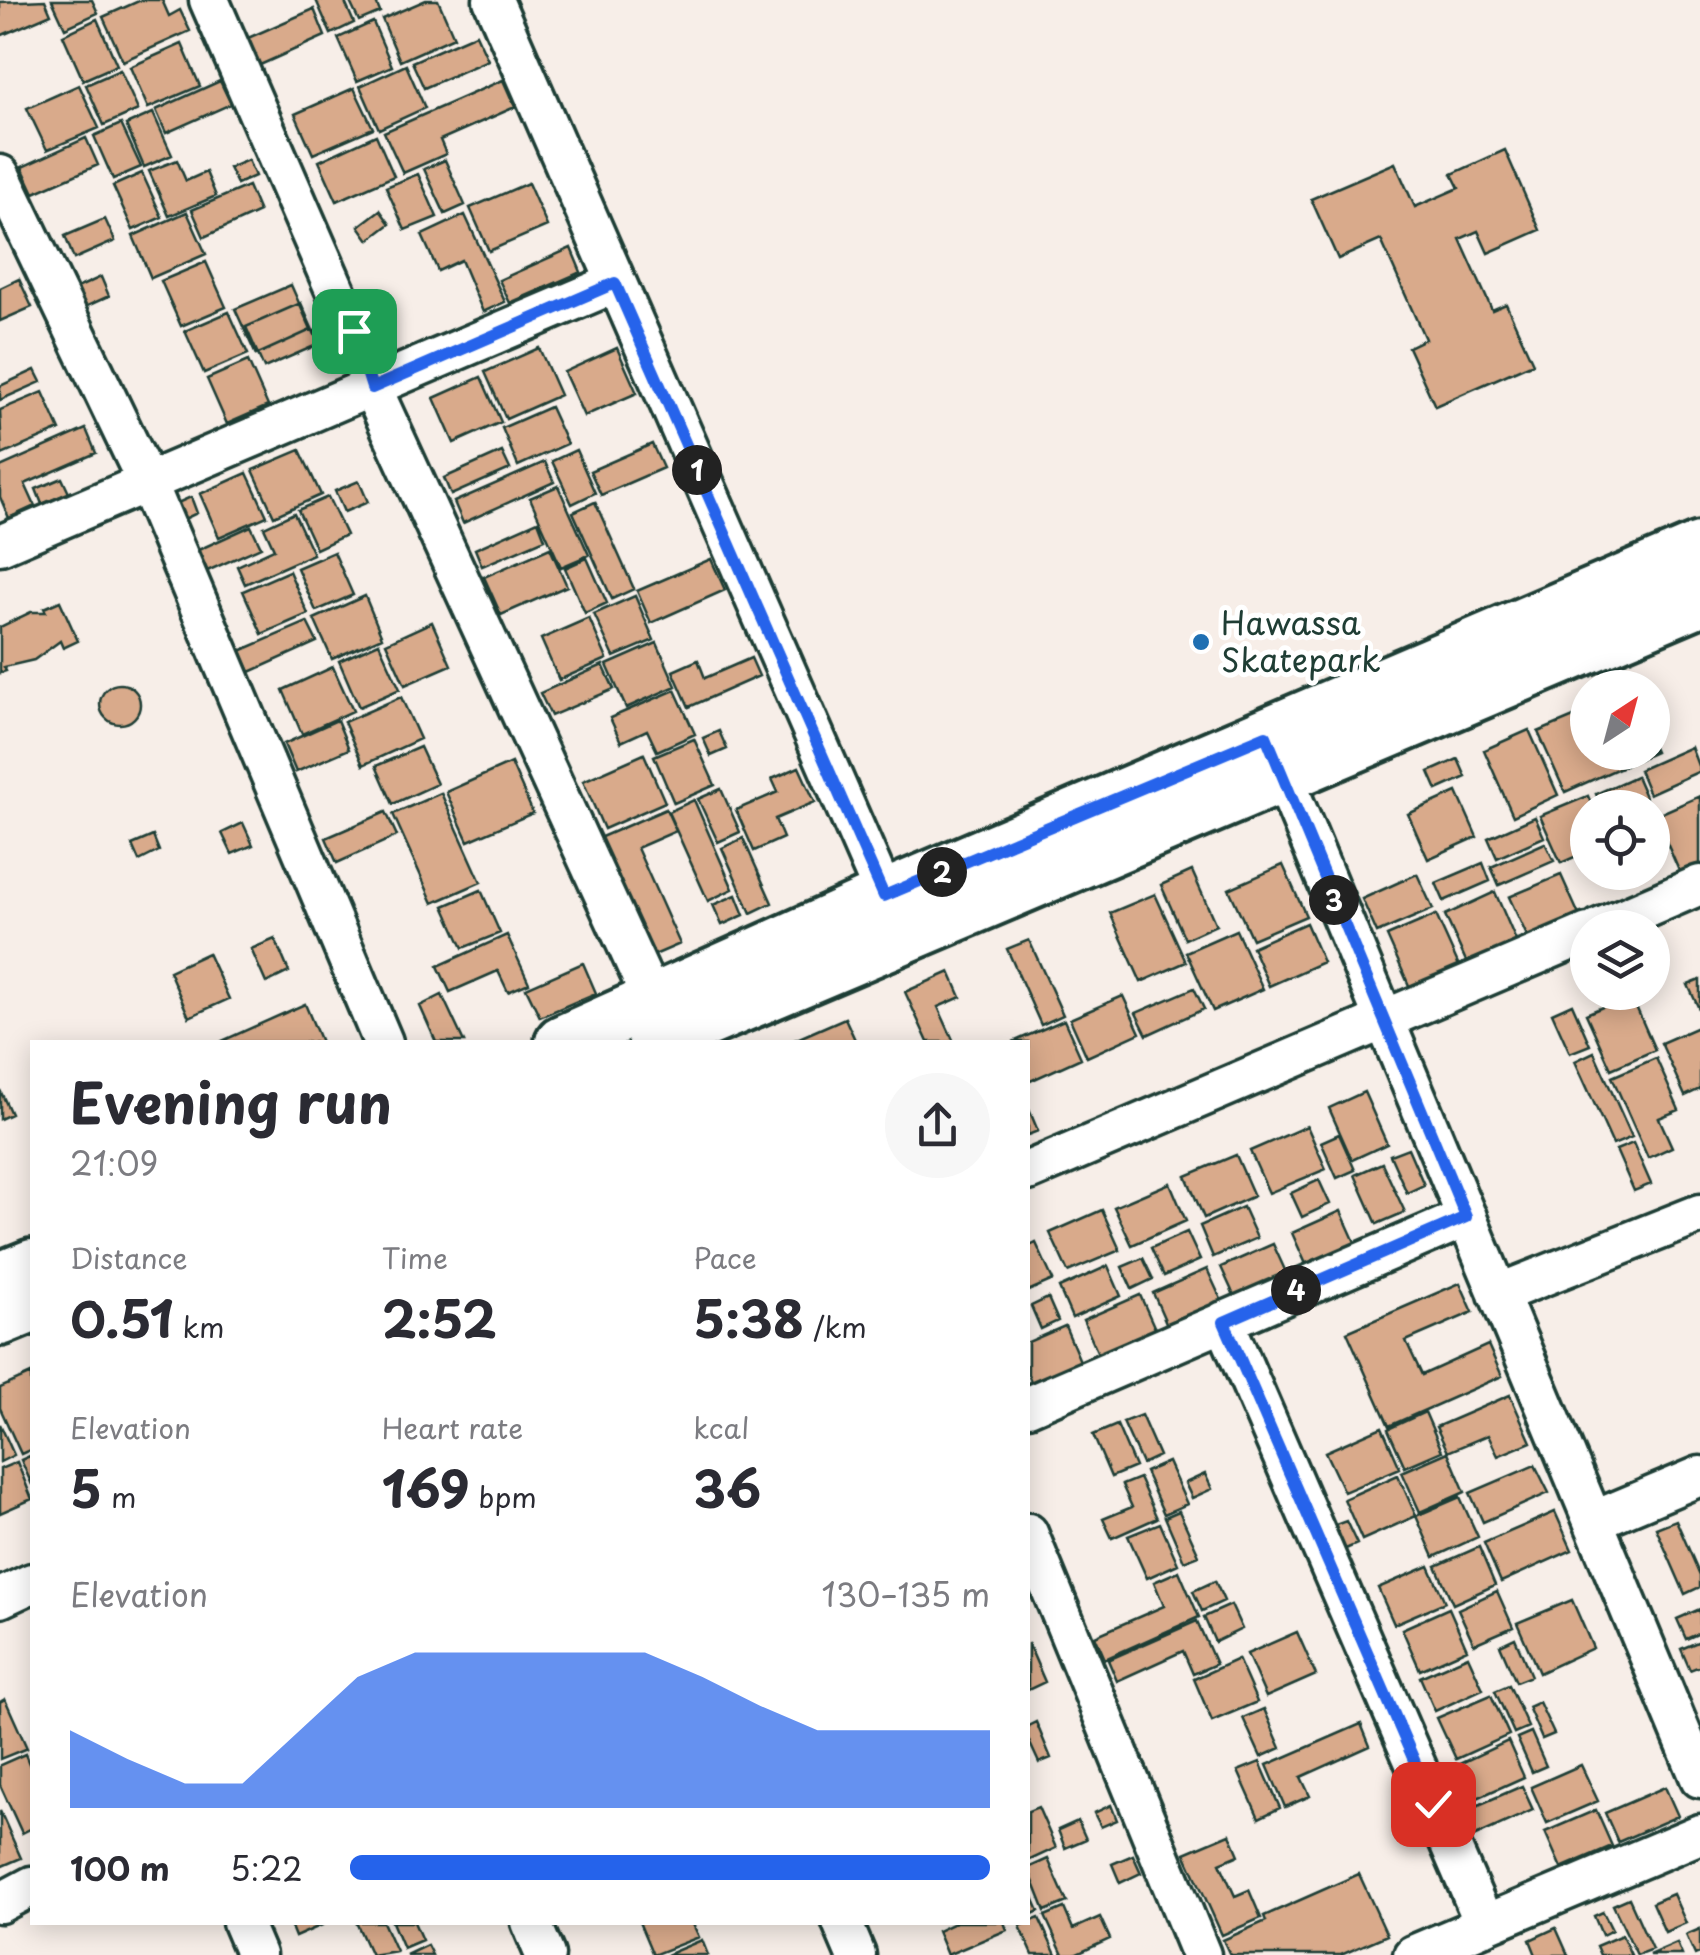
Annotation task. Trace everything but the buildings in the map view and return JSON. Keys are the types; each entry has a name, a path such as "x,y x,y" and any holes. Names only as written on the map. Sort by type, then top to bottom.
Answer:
{"street":[{"path":"210,0 354,331 372,388 654,1023"},
{"path":"492,0 884,896"},
{"path":"0,176 147,482 382,1040"},
{"path":"0,545 615,283"},
{"path":"572,1040 654,1023 1274,754 1700,549"},
{"path":"654,1023 884,896 1700,598"},
{"path":"1274,754 1697,1761"},
{"path":"1642,910 1700,885"},
{"path":"1030,1170 1570,941"},
{"path":"1498,1294 1700,1214"},
{"path":"1030,1405 1466,1217"},
{"path":"0,1279 30,1267"},
{"path":"0,1319 30,1307"},
{"path":"1224,1322 1485,1925"},
{"path":"1593,1521 1700,1476"},
{"path":"1030,1538 1202,1955"},
{"path":"0,1598 30,1584"},
{"path":"1413,1955 1700,1834"},
{"path":"0,1903 30,1887"},
{"path":"243,1925 256,1955"},
{"path":"532,1925 545,1955"},
{"path":"843,1925 856,1955"}],"place":[{"name":"Hawassa Skatepark","path":"1201,642"}],"route":[{"path":"354,331 372,388 615,283 884,896 1266,736 1466,1217 1224,1322 1433,1804"}]}
